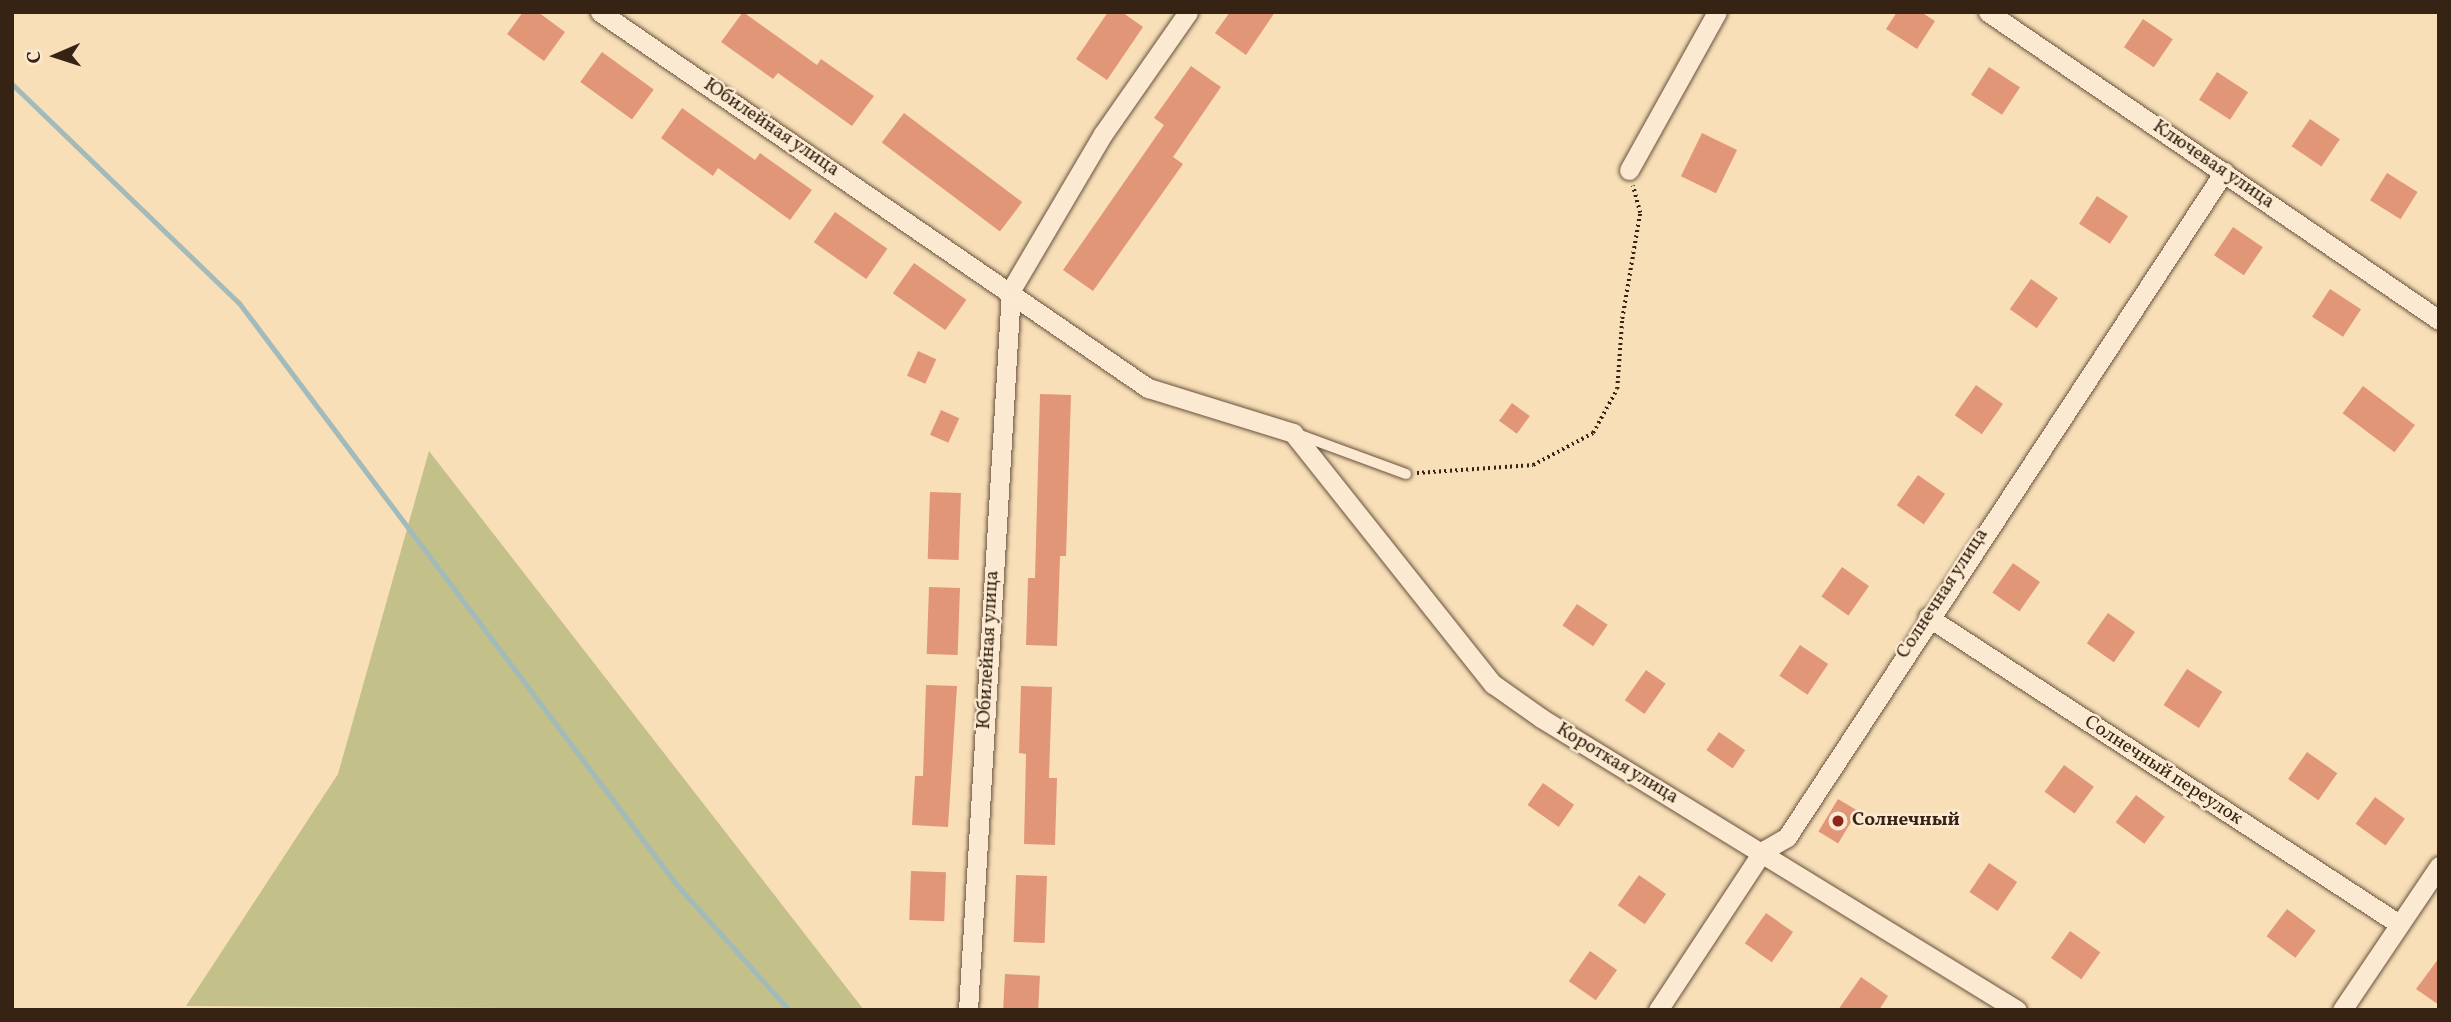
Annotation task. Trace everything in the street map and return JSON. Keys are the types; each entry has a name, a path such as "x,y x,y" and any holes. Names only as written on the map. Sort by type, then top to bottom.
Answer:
{"street":[{"name":"Юбилейная улица","path":"600,12 1011,290 1148,388 1293,433"},
{"name":"Юбилейная улица","path":"968,1010 1011,290 1104,134 1188,12"},
{"path":"1629,170 1717,12"},
{"name":"Ключевая улица","path":"1987,12 2439,320"},
{"name":"Солнечная улица","path":"1658,1010 1763,851 1787,837 1928,617 2224,172"},
{"name":"Короткая улица","path":"1293,433 1493,684 1541,718 1763,851 2017,1010"},
{"name":"Солнечный переулок","path":"1928,617 2399,924"},
{"path":"2342,1010 2439,866"}],"lane":[{"path":"1293,433 1406,474"}],"path":[{"path":"1406,474 1533,465 1593,433 1617,389 1622,319 1640,213 1629,170"}],"shaded area":[{"path":"429,451 864,1010 186,1006 338,774"}],"building":[{"path":"523,12 538,12 565,32 544,61 507,34"},
{"path":"743,12 817,65 821,59 874,96 852,126 778,73 773,79 721,42"},
{"path":"1108,12 1122,12 1143,27 1107,80 1076,59"},
{"path":"1230,12 1275,12 1246,55 1215,33"},
{"path":"1897,12 1921,12 1935,21 1917,49 1886,29"},
{"path":"2143,19 2173,39 2154,67 2124,47"},
{"path":"602,52 654,90 632,120 580,82"},
{"path":"1191,66 1221,87 1173,157 1183,164 1093,291 1063,270 1164,125 1154,118"},
{"path":"1989,67 2020,87 2002,115 1971,95"},
{"path":"2217,72 2248,92 2230,120 2199,100"},
{"path":"682,108 755,160 760,153 812,190 790,220 718,168 713,176 661,138"},
{"path":"904,113 1022,202 1000,232 882,143"},
{"path":"2310,119 2340,139 2321,166 2292,146"},
{"path":"1702,133 1737,150 1716,193 1681,176"},
{"path":"2387,173 2418,192 2401,219 2370,200"},
{"path":"2097,196 2128,216 2110,244 2079,224"},
{"path":"835,212 887,249 866,279 814,242"},
{"path":"2233,227 2263,247 2244,275 2214,255"},
{"path":"914,263 966,300 945,330 893,293"},
{"path":"2031,279 2058,298 2037,328 2010,309"},
{"path":"2330,289 2361,309 2343,337 2312,317"},
{"path":"918,351 936,359 925,384 907,376"},
{"path":"1976,385 2003,404 1982,434 1955,415"},
{"path":"2363,386 2415,425 2394,452 2343,413"},
{"path":"1040,394 1071,395 1066,556 1060,556 1057,646 1026,645 1028,578 1035,578"},
{"path":"1512,403 1530,416 1517,434 1499,421"},
{"path":"941,410 959,418 948,443 930,435"},
{"path":"1918,475 1945,494 1924,524 1897,505"},
{"path":"930,492 961,493 959,560 928,559"},
{"path":"2013,563 2040,582 2019,611 1992,592"},
{"path":"1842,567 1869,586 1848,615 1821,596"},
{"path":"929,587 960,588 958,655 927,654"},
{"path":"1577,604 1608,625 1593,646 1562,626"},
{"path":"2108,613 2135,632 2114,662 2087,643"},
{"path":"1800,645 1828,664 1807,695 1779,676"},
{"path":"2187,669 2222,692 2199,728 2164,705"},
{"path":"1646,670 1666,684 1644,714 1625,700"},
{"path":"926,685 957,686 948,827 912,825 915,776 923,776"},
{"path":"1021,686 1052,687 1049,778 1057,778 1055,845 1024,844 1026,754 1019,753"},
{"path":"1719,732 1745,750 1733,768 1706,750"},
{"path":"2307,752 2337,773 2318,800 2288,779"},
{"path":"2064,765 2094,787 2075,813 2045,792"},
{"path":"1543,783 1574,805 1559,827 1528,805"},
{"path":"2136,795 2165,817 2144,844 2116,822"},
{"path":"2375,797 2405,819 2386,845 2356,824"},
{"name":"Солнечный","path":"1838,799 1858,811 1838,843 1818,832"},
{"path":"1989,863 2017,882 1998,911 1969,892"},
{"path":"911,871 946,872 944,921 909,920"},
{"path":"1016,875 1047,876 1045,943 1014,942"},
{"path":"1639,875 1666,894 1645,924 1618,905"},
{"path":"2287,909 2316,931 2295,958 2267,936"},
{"path":"1766,913 1793,932 1772,962 1745,943"},
{"path":"2070,931 2100,952 2081,979 2051,958"},
{"path":"1590,951 1617,970 1596,1000 1569,981"},
{"path":"2439,958 2439,1005 2416,989"},
{"path":"1005,974 1040,976 1038,1010 1003,1010"},
{"path":"1861,977 1888,996 1879,1010 1838,1010"}],"waterway":[{"path":"12,84 239,303 676,884 789,1010"}],"place":[{"name":"Солнечный","path":"1838,821"}]}
